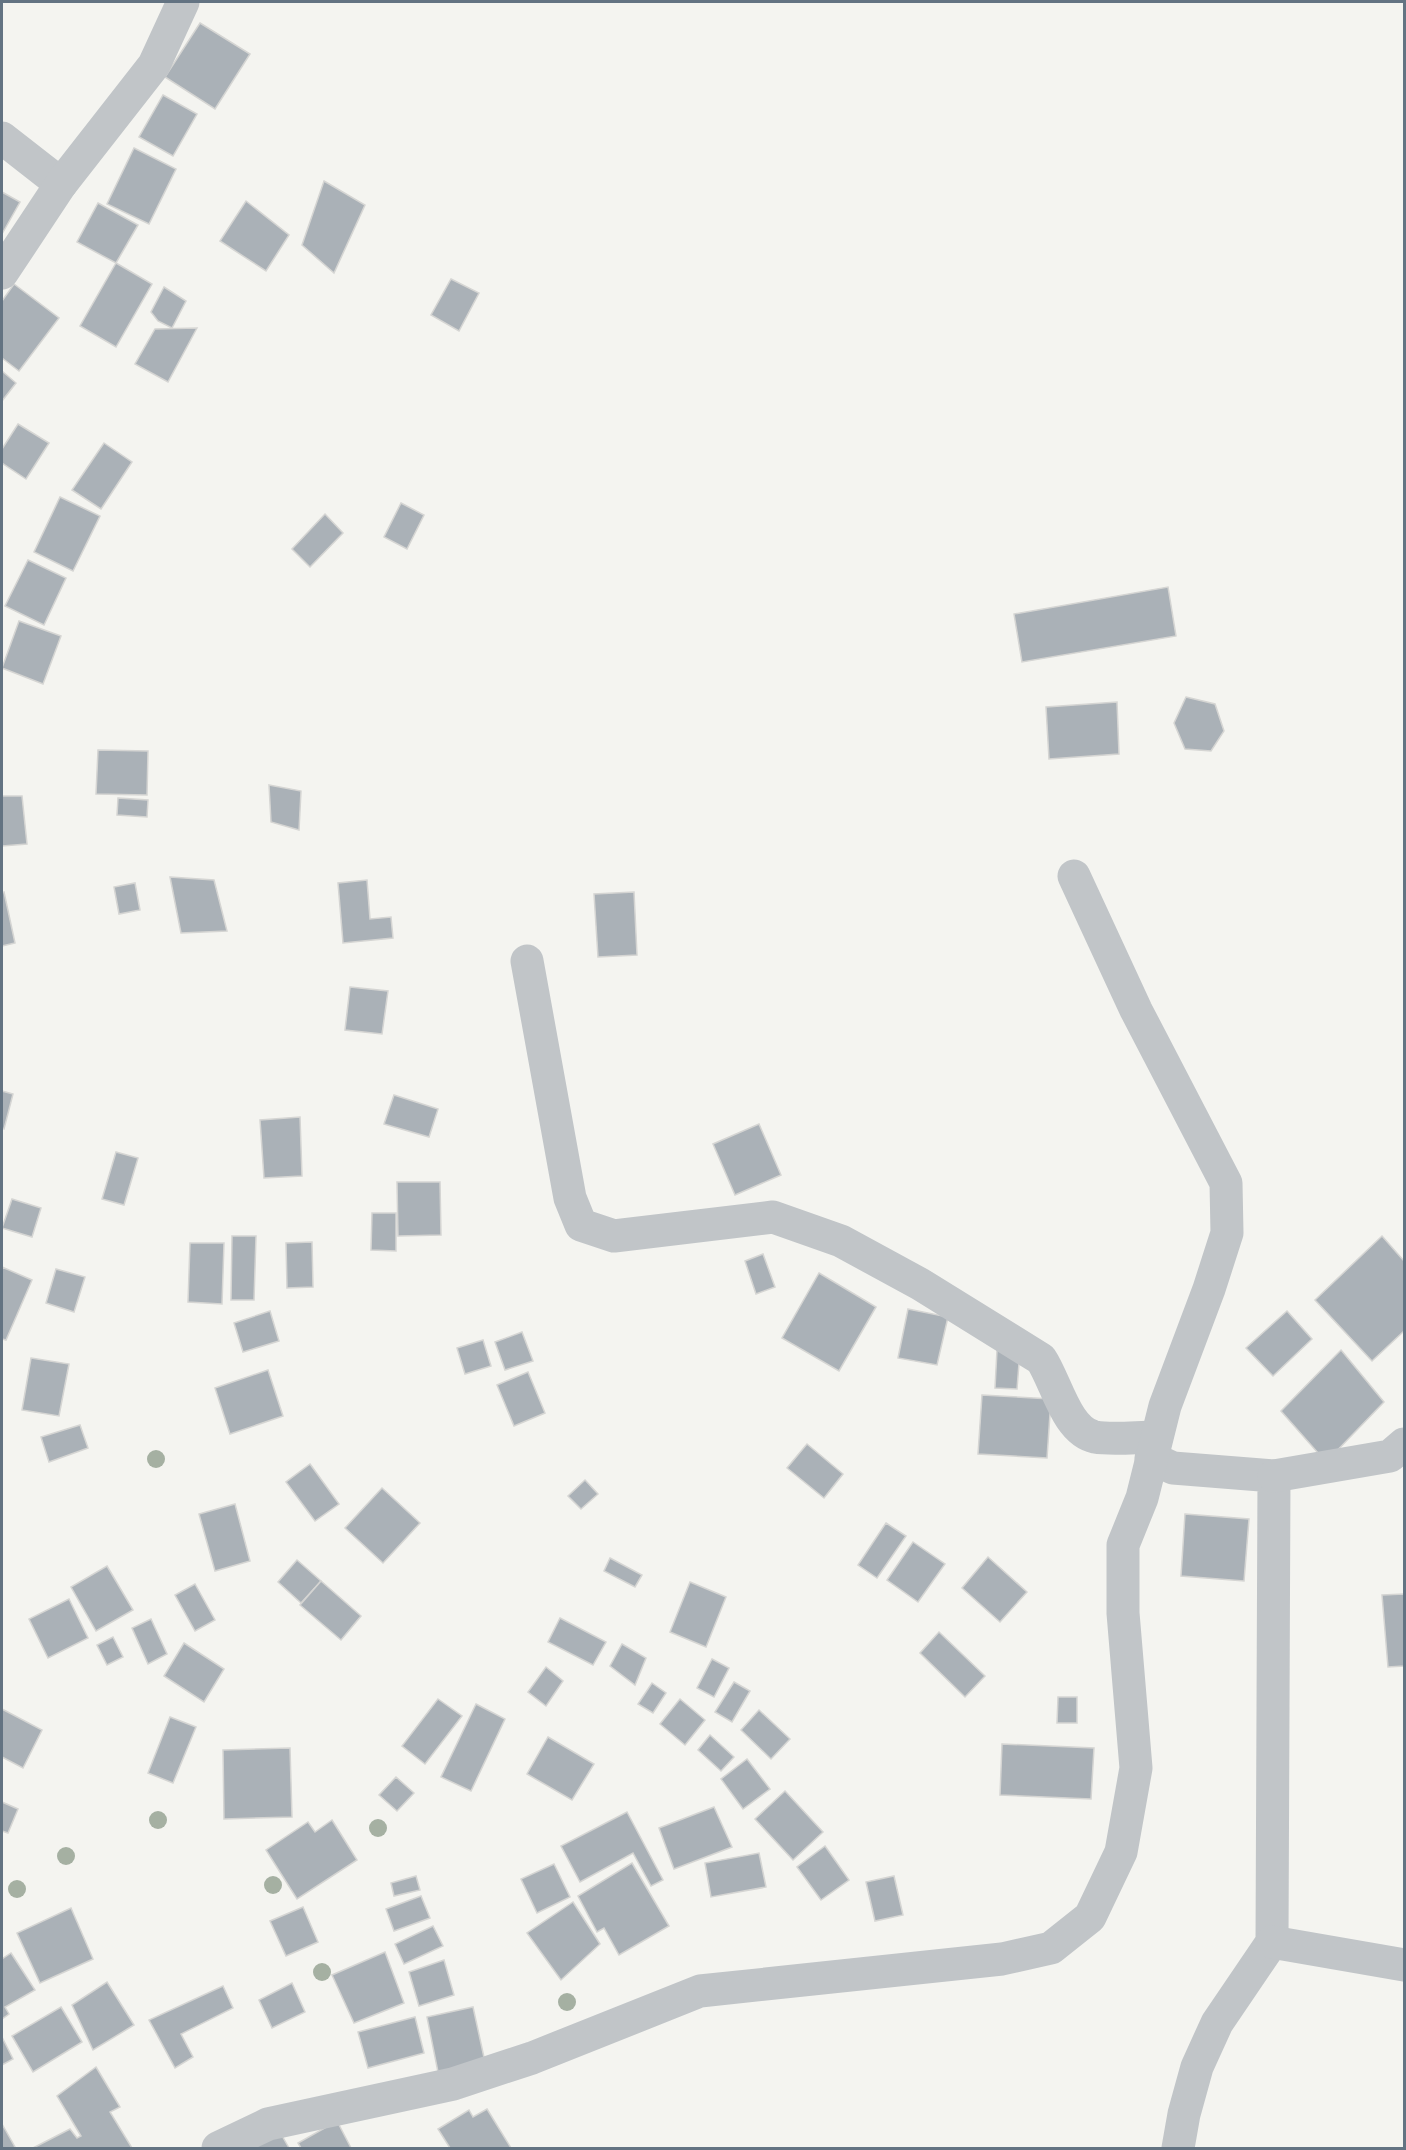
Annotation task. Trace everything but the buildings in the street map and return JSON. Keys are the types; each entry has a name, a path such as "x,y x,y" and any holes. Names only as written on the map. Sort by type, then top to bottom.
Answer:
{"street":[{"path":"2,273 61,184 154,65 183,2"},
{"path":"2,138 61,184"},
{"path":"218,2148 268,2124 453,2084 532,2058 700,1991 1002,1959 1050,1948 1090,1917 1121,1852 1136,1768 1123,1613 1123,1545 1142,1498 1165,1406 1227,1233 1226,1183 1136,1010 1074,876"},
{"path":"527,961 570,1198 581,1225 614,1236 773,1217 840,1241 920,1284 1041,1359 1049,1371 1072,1422 1082,1432 1095,1437 1153,1448 1173,1468 1274,1476 1400,1452"},
{"path":"1178,2148 1184,2114 1197,2067 1217,2023 1272,1942 1274,1476"},
{"path":"1272,1942 1404,1965"}]}
